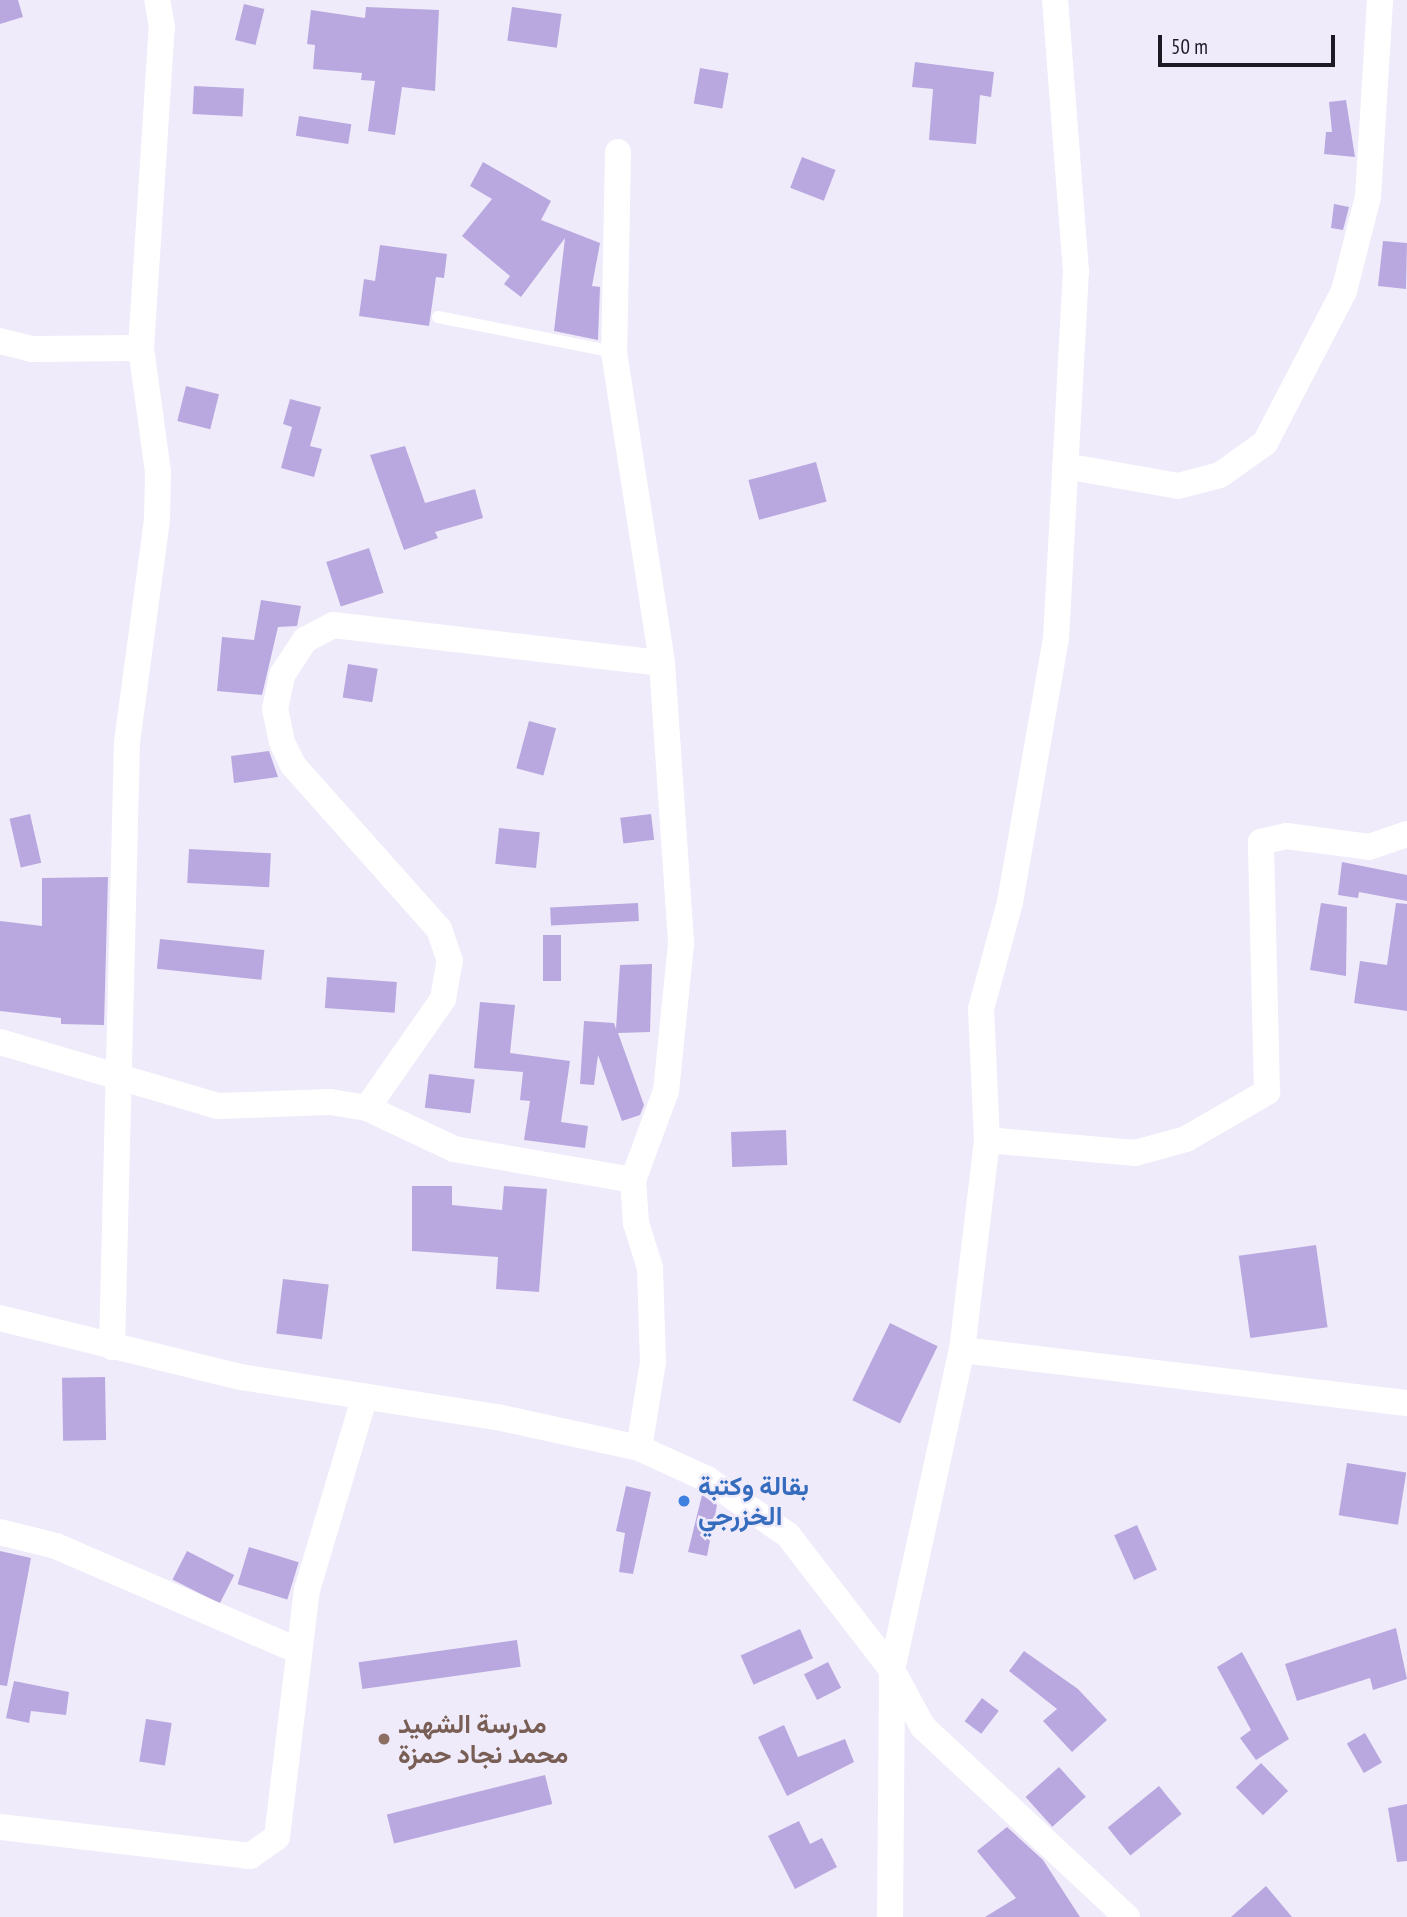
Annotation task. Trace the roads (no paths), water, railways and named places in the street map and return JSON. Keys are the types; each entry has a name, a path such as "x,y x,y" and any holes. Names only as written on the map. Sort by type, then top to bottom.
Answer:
{"street":[{"path":"112,1347 127,741 157,520 158,472 141,348 162,27 157,0"},
{"path":"890,1917 892,1670 962,1350 987,1140 981,1009 1010,902 1056,639 1076,272 1055,0"},
{"path":"1065,466 1178,486 1220,475 1265,443 1348,278 1368,197 1380,0"},
{"path":"618,152 614,352 662,663 681,944 666,1091 632,1180 636,1223 650,1268 653,1362 639,1448"},
{"path":"0,341 30,349 141,348"},
{"path":"367,1108 443,999 450,961 439,929 293,765 282,742 275,709 282,676 305,640 333,625 662,663"},
{"path":"987,1140 1135,1153 1186,1139 1268,1092 1261,842 1286,836 1369,847 1407,834"},
{"path":"0,1042 120,1080 218,1106 330,1102 367,1108 454,1149 632,1180"},
{"path":"0,1318 112,1347 639,1448 707,1479 789,1535 892,1670 923,1727 1127,1917"},
{"path":"962,1350 1407,1403"},
{"path":"0,1827 216,1854 266,1850 281,1817 296,1650 307,1590 365,1396"},
{"path":"0,1532 56,1546 296,1650"}],"lane":[{"path":"438,317 614,352"}],"place":[{"name":"بقالة وكتبة الخزرجي","path":"684,1501"},
{"name":"مدرسة الشهيد محمد نجاد حمزة","path":"384,1739"}]}
